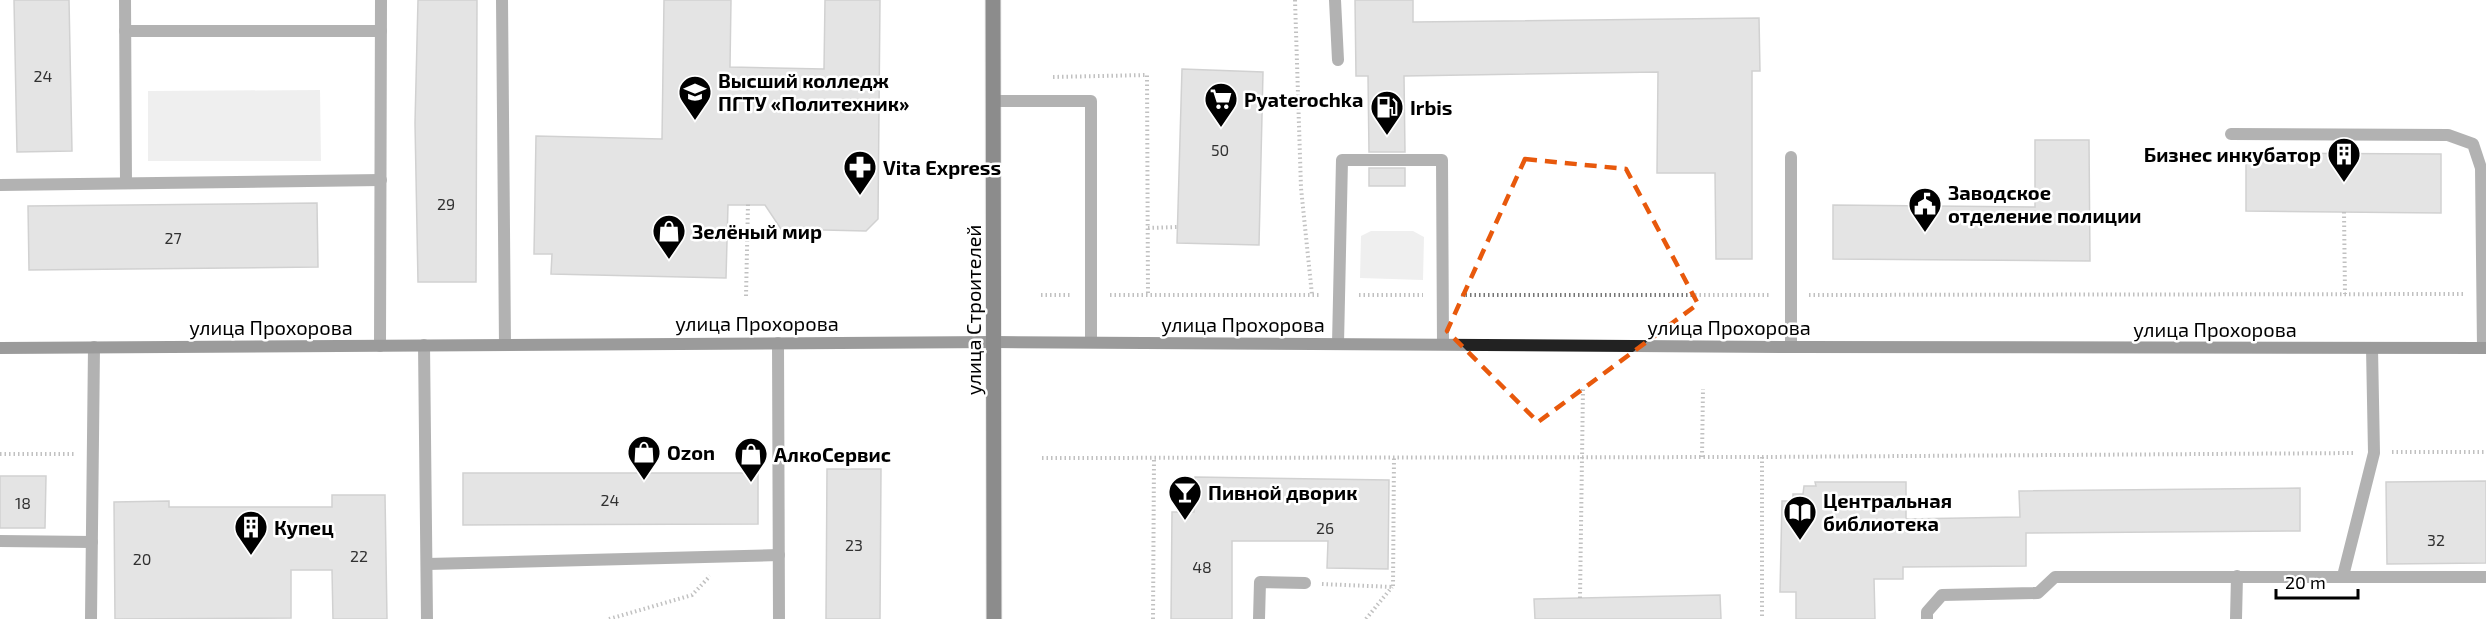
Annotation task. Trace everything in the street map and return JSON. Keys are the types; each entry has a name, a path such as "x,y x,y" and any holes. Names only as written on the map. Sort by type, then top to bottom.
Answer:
{"main road":[{"name":"улица Строителей","path":"993,0 994,619"}],"street":[{"name":"улица Прохорова","path":"0,348 1091,342 1791,347 2484,348"}],"lane":[{"path":"125,0 126,183"},
{"path":"380,346 381,0"},
{"path":"502,0 505,345"},
{"path":"1335,0 1338,60"},
{"path":"125,31 381,31"},
{"path":"993,101 1091,101 1091,342"},
{"path":"2231,134 2448,135 2473,144 2481,168 2484,348"},
{"path":"1791,157 1791,347"},
{"path":"1338,344 1342,160 1442,160 1443,344"},
{"path":"0,185 381,180"},
{"path":"778,343 779,619"},
{"path":"424,345 427,619"},
{"path":"91,619 94,347"},
{"path":"2343,576 2374,453 2372,348"},
{"path":"0,541 92,542"},
{"path":"427,564 779,555"},
{"path":"2236,619 2237,576"},
{"path":"1927,619 1927,612 1942,595 2038,593 2055,577 2486,577"},
{"path":"1259,619 1260,582 1305,583"}],"path":[{"path":"1295,0 1301,188 1312,296"},
{"path":"1053,77 1147,75 1148,295"},
{"path":"746,296 748,204"},
{"path":"2344,212 2345,294"},
{"path":"1148,228 1178,227"},
{"path":"1041,295 2482,294"},
{"path":"1580,598 1582,388"},
{"path":"1702,389 1702,457"},
{"path":"1042,458 1762,457 2486,452"},
{"path":"0,454 93,454"},
{"path":"1366,619 1393,587 1394,457"},
{"path":"1762,457 1762,619"},
{"path":"1153,619 1154,458"},
{"path":"609,619 692,595 729,556"},
{"path":"1305,583 1393,587"}],"highlighted area":[{"path":"1525,159 1626,169 1698,304 1538,422 1447,331"}],"shaded area":[{"path":"320,90 321,161 148,161 148,91"},
{"path":"1371,231 1413,231 1424,237 1423,280 1360,278 1361,236"}],"building":[{"path":"14,0 69,0 72,151 17,152"},
{"path":"418,0 477,0 476,282 418,282 415,123"},
{"path":"664,0 731,0 730,67 824,69 825,0 880,0 878,219 866,231 781,229 765,205 728,205 726,278 551,274 552,254 534,254 536,136 662,139"},
{"path":"1355,0 1413,0 1413,22 1759,18 1760,71 1752,71 1752,259 1716,259 1715,173 1657,173 1658,72 1404,76 1405,152 1369,152 1368,76 1356,76"},
{"path":"1182,69 1263,72 1259,245 1177,243"},
{"path":"2035,140 2089,140 2090,261 1833,259 1833,205 2035,207"},
{"name":"Бизнес инкубатор","path":"2246,153 2441,154 2441,213 2246,211"},
{"path":"1369,168 1405,168 1405,186 1369,186"},
{"path":"317,203 318,267 29,270 28,206"},
{"path":"827,469 881,469 880,619 826,619"},
{"path":"463,473 758,473 758,524 463,525"},
{"path":"0,476 46,476 45,528 0,528"},
{"path":"1195,477 1389,480 1388,569 1327,568 1328,541 1232,541 1232,619 1171,619 1172,512 1194,512"},
{"path":"2486,481 2486,563 2387,564 2386,482"},
{"path":"1815,482 1906,482 1906,519 2020,517 2019,491 2300,488 2300,531 2026,533 2026,566 1903,567 1903,579 1874,579 1875,619 1796,619 1796,592 1780,592 1782,501 1793,501 1793,494 1803,494 1804,486 1816,486"},
{"path":"332,495 385,495 387,619 333,619 332,570 291,570 291,618 115,619 114,502 169,501 169,507 332,507"},
{"path":"1720,595 1721,619 1535,619 1534,599"}],"place":[{"name":"Высший колледж ПГТУ «Политехник»","path":"695,121"},
{"name":"Pyaterochka","path":"1221,128"},
{"name":"Irbis","path":"1387,136"},
{"name":"Бизнес инкубатор","path":"2344,183"},
{"name":"Vita Express","path":"860,196"},
{"name":"Заводское отделение полиции","path":"1925,233"},
{"name":"Зелёный мир","path":"669,260"},
{"name":"Ozon","path":"644,481"},
{"name":"АлкоСервис","path":"751,483"},
{"name":"Пивной дворик","path":"1185,521"},
{"name":"Центральная библиотека","path":"1800,541"},
{"name":"Купец","path":"251,556"}]}
